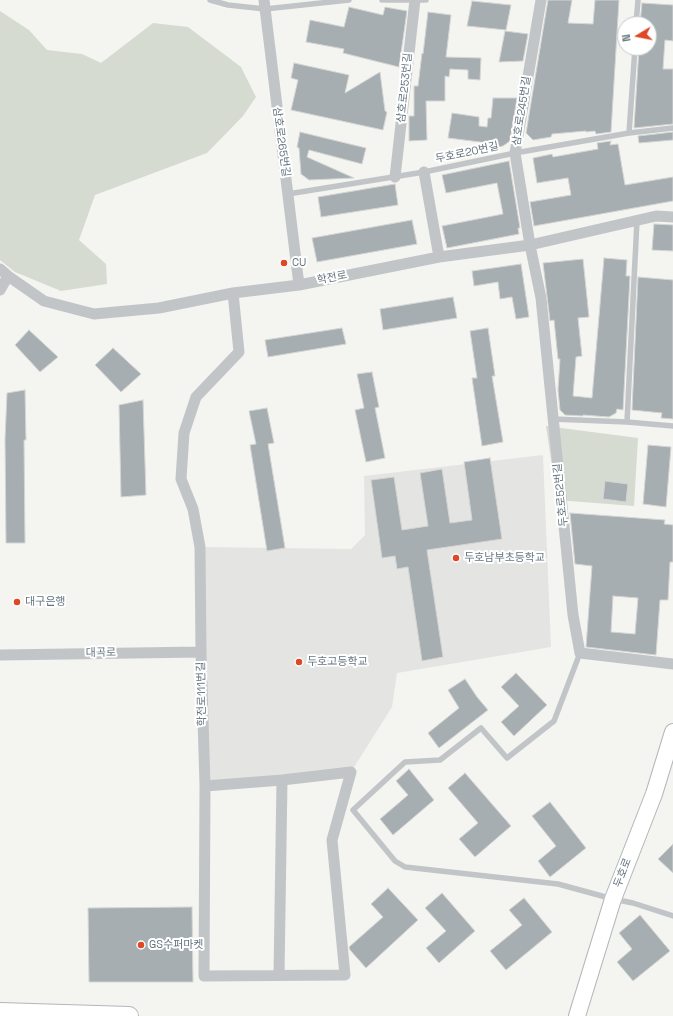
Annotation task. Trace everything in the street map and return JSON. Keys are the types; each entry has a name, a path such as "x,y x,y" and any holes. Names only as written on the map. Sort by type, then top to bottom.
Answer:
{"main road":[{"path":"0,1012 129,1016"}],"street":[{"name":"삼호로253번길","path":"395,177 418,0"},
{"name":"삼호로245번길","path":"530,245 515,153 541,0"},
{"name":"삼호로265번길","path":"264,4 299,284"},
{"path":"424,172 439,257"},
{"name":"학전로","path":"4,273 44,301 94,314 159,308 233,293 299,284 439,257 530,245 656,216 673,217"},
{"name":"두호로52번길","path":"530,245 541,298 573,615 580,652"},
{"path":"0,290 4,273"},
{"name":"학전로111번길","path":"233,293 239,352 196,397 184,433 181,479 193,509 200,547 204,786 204,976 345,975 332,840 351,772 282,780"},
{"name":"대곡로","path":"0,655 201,652"},
{"path":"580,652 673,664"},
{"name":"두호로","path":"577,1016 613,899 654,794 673,732"},
{"path":"204,786 282,780 279,975"}],"lane":[{"path":"210,0 228,5 348,0"},
{"path":"382,0 418,0"},
{"path":"637,16 638,0"},
{"path":"630,133 635,56"},
{"name":"두호로20번길","path":"288,194 424,172 515,153 630,133 673,128"},
{"path":"627,422 636,220"},
{"path":"553,419 627,422 673,426"},
{"path":"580,652 554,721 507,758 481,728 440,760 405,762 353,810 395,861 405,867 558,884 633,903 673,916"}],"shaded area":[{"path":"0,11 29,30 47,50 82,54 101,63 153,23 188,27 241,67 256,97 243,116 207,153 95,195 79,240 106,264 107,284 61,291 15,272 0,260"},
{"path":"546,426 638,438 634,506 557,500"},
{"path":"543,455 551,647 397,673 392,707 351,772 205,786 200,547 351,549 365,535 364,476"}],"building":[{"path":"548,0 572,0 568,23 593,24 595,0 619,0 611,132 596,134 595,131 586,131 552,134 551,137 533,140 526,133"},
{"path":"472,1 511,5 506,30 467,26"},
{"path":"642,3 673,5 673,41 665,40 663,69 673,69 673,124 634,128 638,56 657,56 657,16 641,16"},
{"path":"349,7 383,15 385,7 407,11 399,67 343,53 344,49 306,42 310,20 344,27"},
{"path":"428,12 451,15 446,57 481,58 480,80 468,79 468,70 450,69 449,77 445,76 445,101 426,101 427,140 409,141 409,116 414,116 414,86 418,86"},
{"path":"505,31 528,34 523,61 499,62"},
{"path":"294,63 349,75 345,93 380,72 385,111 387,112 383,130 291,110 298,80 291,78"},
{"path":"493,98 517,98 510,141 503,146 487,149 488,143 448,138 452,113 479,117 479,126 487,127 488,118 491,118"},
{"path":"300,132 366,148 362,164 309,150 307,157 354,178 309,180 301,174 299,148 297,147"},
{"path":"673,132 673,140 639,143 638,136"},
{"path":"611,141 610,145 618,144 625,185 673,177 673,201 534,226 530,202 571,195 568,178 537,183 533,158 552,154 553,157 598,149 597,143"},
{"path":"509,161 520,228 518,228 519,234 447,248 442,226 503,214 497,183 446,193 442,175"},
{"path":"395,184 398,205 321,217 318,197"},
{"path":"412,220 417,244 317,262 312,238"},
{"path":"654,224 673,225 673,251 652,250"},
{"path":"604,258 627,260 626,276 630,276 623,410 617,409 616,413 609,417 565,415 560,410 558,390 560,359 558,359 554,320 550,321 543,263 583,259 589,317 578,318 582,356 576,357 573,396 592,398"},
{"path":"521,264 529,317 516,319 512,297 500,299 498,282 474,286 472,271"},
{"path":"638,277 673,280 673,419 661,418 662,413 632,410"},
{"path":"453,297 457,318 383,330 380,309"},
{"path":"342,328 346,344 268,357 265,340"},
{"path":"488,328 495,376 492,376 503,442 482,446 472,378 477,378 470,331"},
{"path":"29,330 58,357 40,372 15,345"},
{"path":"113,348 141,374 121,392 95,365"},
{"path":"372,372 379,407 375,408 385,458 366,462 355,410 364,408 357,374"},
{"path":"25,390 25,543 6,543 5,439 7,393"},
{"path":"143,400 146,495 121,497 119,405"},
{"path":"267,408 274,443 268,444 285,548 267,551 250,445 256,444 249,411"},
{"path":"648,445 671,447 666,507 643,504"},
{"path":"490,458 502,539 427,550 443,657 422,661 408,567 397,569 395,556 382,558 371,480 394,477 402,530 428,526 420,473 442,469 450,523 472,520 464,462"},
{"path":"605,481 628,484 626,502 603,499"},
{"path":"570,513 665,520 664,524 673,525 673,562 670,562 668,600 660,600 656,655 586,647 592,566 575,564","holes":["613,596 638,598 635,634 611,632"]},
{"path":"516,673 547,705 514,736 501,722 519,706 501,687"},
{"path":"465,679 488,710 439,748 428,733 459,708 448,690"},
{"path":"409,769 434,800 393,835 380,819 408,795 396,781"},
{"path":"465,773 511,826 475,857 459,839 478,823 448,788"},
{"path":"550,802 586,848 550,877 538,861 556,846 532,816"},
{"path":"673,844 673,873 658,859"},
{"path":"388,888 418,920 366,968 349,947 383,917 371,904"},
{"path":"442,893 475,931 439,963 426,948 446,931 425,908"},
{"path":"524,898 552,932 506,970 490,951 522,925 509,910"},
{"name":"GS수퍼마켓","path":"192,907 193,982 89,982 88,908"},
{"path":"640,915 670,951 633,981 617,962 632,949 619,933"}],"place":[{"name":"CU","path":"284,263"},
{"name":"두호남부초등학교","path":"456,558"},
{"name":"대구은행","path":"17,602"},
{"name":"두호고등학교","path":"299,662"},
{"name":"GS수퍼마켓","path":"141,945"}]}
